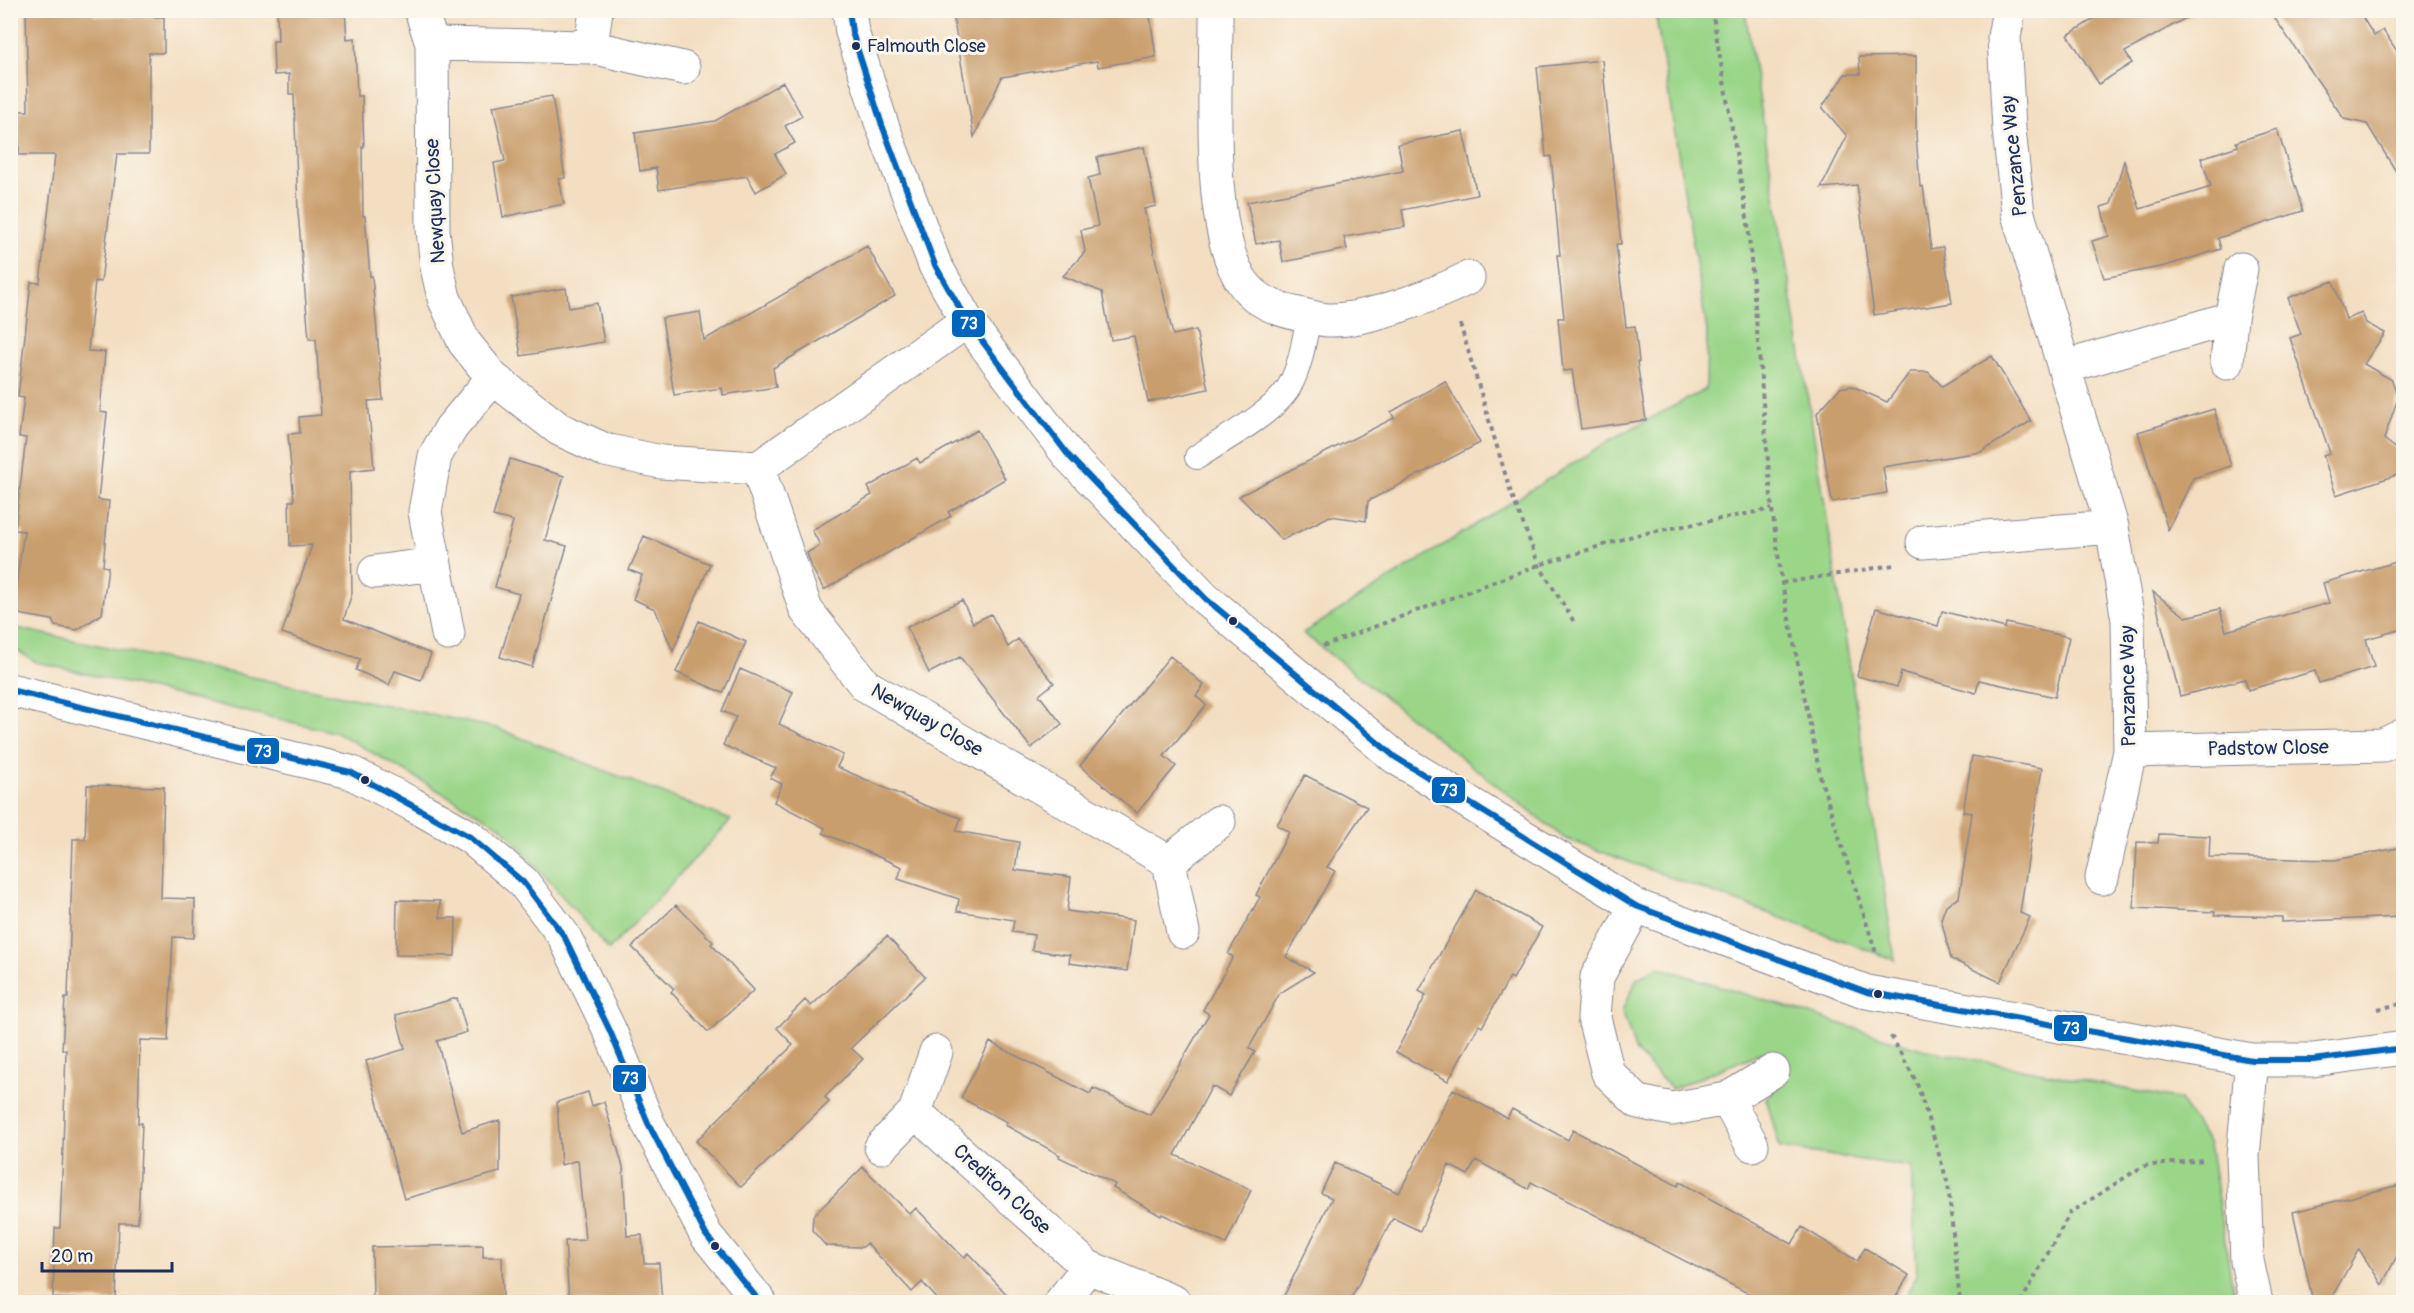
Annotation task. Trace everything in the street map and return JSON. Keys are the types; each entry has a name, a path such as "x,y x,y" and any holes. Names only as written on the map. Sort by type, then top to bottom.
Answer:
{"street":[{"name":"Newquay Close","path":"421,10 432,44 433,230 437,267 444,298 464,342 493,378 559,429 605,450 661,462 758,468 806,610 865,685 1169,862"},
{"path":"591,47 596,10"},
{"path":"849,10 852,32 882,125 935,265 967,321 1069,456 1206,599 1395,757 1636,906 1867,992 2252,1060 2313,1060 2403,1048"},
{"path":"1216,10 1216,165 1224,240 1244,285 1268,305 1329,321 1370,315 1459,283"},
{"name":"Penzance Way","path":"2009,10 2004,37 2009,129 2018,214 2112,527 2128,620 2130,751 2102,878"},
{"path":"432,44 591,47 683,68"},
{"path":"2227,363 2231,318 2241,269"},
{"path":"2065,367 2231,318"},
{"path":"758,468 967,321"},
{"path":"448,634 425,512 435,456 451,428 493,378"},
{"path":"1923,542 2112,527"},
{"path":"375,572 434,564"},
{"path":"10,690 350,772 470,837 523,882 564,936 610,1030 648,1123 706,1235 760,1302"},
{"name":"Padstow Close","path":"2130,751 2383,745 2403,735"},
{"path":"1183,932 1169,862 1219,822"},
{"path":"1636,906 1597,977 1594,1018 1608,1073 1638,1102 1672,1109 1727,1099 1773,1071"},
{"path":"881,1147 915,1112 936,1052"},
{"path":"2252,1060 2243,1156 2247,1262 2256,1302"},
{"path":"1727,1099 1752,1145"},
{"name":"Crediton Close","path":"915,1112 1088,1267 1174,1302"},
{"path":"1061,1302 1088,1267"}],"lane":[{"path":"1197,457 1277,402 1288,388 1299,363 1309,316"}],"path":[{"path":"1712,10 1748,224 1772,509 1782,583 1821,780 1878,961 1867,992 1917,1083 1948,1184 1960,1302"},
{"path":"1459,283 1510,490 1539,565 1574,622"},
{"path":"1280,662 1539,565 1636,536 1772,509"},
{"path":"1782,583 1893,567 1923,542"},
{"path":"2021,1302 2070,1213 2143,1166 2243,1156"}],"green space":[{"path":"1655,11 1745,11 1818,460 1895,960 1564,838 1303,633 1612,439 1706,389 1707,331"},
{"path":"11,627 496,728 731,820 609,950 502,827 338,733 36,662 11,647"},
{"path":"1658,967 1922,1049 2180,1100 2209,1144 2235,1302 1902,1302 1917,1275 1911,1167 1780,1148 1766,1098 1787,1078 1760,1053 1672,1089 1636,1052 1622,1010 1638,978"}],"building":[{"path":"26,10 94,10 94,16 164,17 164,53 149,53 149,154 117,154 101,282 95,281 88,351 105,352 100,412 107,413 98,500 109,501 103,566 108,567 102,614 77,630 55,626 52,620 12,613 24,531 15,530 26,438 19,437 24,398 18,397 31,282 40,283 55,155 19,155 19,111 28,111"},
{"path":"277,10 345,10 347,39 355,38 357,96 362,96 363,216 365,216 370,276 372,276 383,400 368,401 374,468 350,471 352,593 344,619 431,654 421,680 395,671 389,685 356,670 360,659 282,633 312,545 290,546 289,501 294,501 288,434 300,433 299,417 321,415 316,339 309,339 298,212 294,94 289,94 289,74 274,75 273,41 278,41"},
{"path":"952,10 1149,10 1156,57 1098,67 1097,61 1002,77 974,137"},
{"path":"2108,10 2200,10 2125,52 2132,63 2099,84 2068,35"},
{"path":"2269,10 2358,10 2374,36 2383,30 2403,60 2403,183 2367,124 2344,119"},
{"path":"1916,56 1916,134 1920,187 1923,186 1931,249 1943,247 1952,303 1874,315 1857,185 1821,188 1847,136 1822,107 1845,74 1860,74 1859,57"},
{"path":"1602,60 1621,244 1616,244 1626,327 1635,326 1639,362 1637,362 1646,420 1581,429 1572,370 1563,371 1558,318 1564,318 1557,255 1560,255 1551,156 1546,157 1537,67"},
{"path":"783,82 802,116 785,126 795,143 775,154 786,174 756,192 747,176 659,190 656,168 640,171 635,133 715,121"},
{"path":"552,96 565,178 559,179 564,204 503,217 494,163 505,161 493,106"},
{"path":"2277,129 2303,211 2218,238 2221,249 2165,266 2104,278 2092,241 2109,236 2101,207 2111,204 2124,161 2140,209 2211,187 2201,158 2238,146 2236,142"},
{"path":"1463,131 1477,195 1402,210 1405,227 1344,237 1347,249 1283,262 1279,240 1256,244 1247,202 1403,171 1398,144"},
{"path":"1144,147 1156,206 1144,209 1173,335 1196,330 1208,389 1148,402 1134,336 1111,340 1102,292 1063,276 1085,252 1081,230 1098,226 1088,178 1100,175 1097,157"},
{"path":"867,246 895,296 773,368 776,387 723,395 722,388 674,395 662,318 700,312 704,340"},
{"path":"2333,281 2346,319 2362,313 2366,323 2385,333 2364,364 2392,380 2398,398 2384,439 2403,454 2403,473 2336,495 2323,455 2330,453 2290,338 2301,334 2288,298"},
{"path":"566,288 569,308 597,303 604,342 521,356 511,297"},
{"path":"1992,356 2031,421 1981,452 1883,467 1887,493 1832,502 1817,413 1840,388 1852,386 1887,402 1910,372 1928,372 1942,386"},
{"path":"1445,381 1480,443 1368,501 1366,521 1330,516 1282,540 1239,496 1394,418 1391,412"},
{"path":"2214,409 2231,466 2193,478 2168,530 2138,432"},
{"path":"977,430 1005,479 948,512 951,516 824,590 807,553 820,545 812,530 872,495 868,487 917,458 920,463"},
{"path":"510,459 564,476 545,540 567,546 532,667 500,657 519,594 495,587 513,521 493,516"},
{"path":"644,536 710,564 673,651 655,609 633,599 642,575 629,570"},
{"path":"2403,560 2403,629 2366,639 2374,667 2319,683 2315,671 2248,690 2245,679 2180,696 2153,592 2186,617 2220,609 2226,631 2329,603 2323,583"},
{"path":"962,600 973,623 991,614 1008,647 1018,639 1054,683 1039,695 1062,724 1031,748 960,657 929,673 907,627"},
{"path":"1876,608 1938,626 1942,611 2005,628 2006,623 2069,637 2055,697 1979,680 1976,693 1901,672 1897,687 1857,676"},
{"path":"699,621 746,642 723,693 676,672"},
{"path":"1170,656 1204,685 1196,696 1206,705 1164,756 1176,766 1137,813 1080,766"},
{"path":"740,669 793,692 779,724 843,755 837,767 924,805 961,818 956,831 1019,842 1015,870 1071,877 1067,911 1134,920 1127,971 1069,963 1070,955 1032,950 1034,935 1012,932 1014,920 957,911 959,899 898,879 902,867 823,833 825,828 774,802 782,784 770,778 776,768 723,745 736,717 722,711"},
{"path":"1972,756 2042,768 2020,913 2030,917 2000,982 1951,959 1941,919 1946,905 1959,898 1972,813 1963,812"},
{"path":"1305,775 1367,807 1327,867 1335,871 1286,957 1314,972 1280,993 1249,1048 1255,1052 1229,1096 1212,1086 1175,1155 1251,1190 1226,1244 1162,1214 1161,1216 1113,1188 1115,1184 1059,1157 1060,1155 1005,1125 1007,1122 961,1098 990,1042 1090,1094 1093,1088 1150,1115 1209,1014 1203,1010 1233,957 1228,954 1260,897 1256,895 1289,832 1277,825"},
{"path":"87,785 164,787 161,898 195,899 194,938 173,937 168,1041 140,1040 138,1123 142,1123 138,1223 119,1223 116,1301 53,1298 55,1228 60,1228 66,1050 62,1050 65,998 68,998 73,839 85,839"},
{"path":"2159,834 2210,836 2209,857 2335,860 2403,847 2403,917 2282,922 2282,917 2214,915 2215,912 2134,908 2137,842 2158,843"},
{"path":"1476,890 1542,927 1513,979 1510,977 1482,1027 1479,1025 1448,1081 1396,1052 1426,995 1419,991"},
{"path":"397,900 440,901 440,918 456,918 455,956 396,955"},
{"path":"676,905 713,942 711,944 754,990 708,1032 671,992 674,989 632,947"},
{"path":"887,936 925,977 851,1048 863,1059 825,1097 829,1102 741,1187 696,1141 793,1045 777,1028 805,1000 811,1006"},
{"path":"457,998 467,1032 437,1041 462,1132 500,1120 500,1172 404,1199 366,1061 405,1049 396,1015"},
{"path":"1453,1089 1507,1118 1512,1109 1568,1140 1573,1130 1678,1186 1680,1182 1792,1244 1802,1227 1857,1261 1865,1248 1909,1275 1893,1302 1765,1302 1531,1182 1528,1189 1476,1160 1468,1175 1449,1165 1420,1231 1393,1218 1349,1302 1281,1302 1332,1198 1321,1193 1335,1163 1399,1193"},
{"path":"588,1092 592,1106 604,1102 623,1167 627,1236 642,1235 644,1263 659,1263 662,1302 569,1302 565,1241 585,1240 578,1160 561,1165 557,1102"},
{"path":"863,1167 910,1214 916,1208 964,1258 968,1253 1014,1302 940,1302 922,1282 912,1292 867,1243 863,1247 826,1246 812,1230 813,1216"},
{"path":"2403,1184 2403,1244 2382,1285 2359,1249 2329,1302 2313,1302 2293,1212"},
{"path":"483,1245 483,1257 502,1257 503,1302 373,1302 372,1247"}],"transit line":[{"name":"73","path":"849,10 852,32 882,125 935,265 967,321 1069,456 1206,599 1395,757 1636,906 1867,992 2252,1060 2313,1060 2404,1048"},
{"name":"73","path":"10,690 350,772 470,837 523,882 564,936 610,1031 648,1123 706,1235 760,1302"}],"place":[{"name":"Falmouth Close","path":"856,46"}]}
